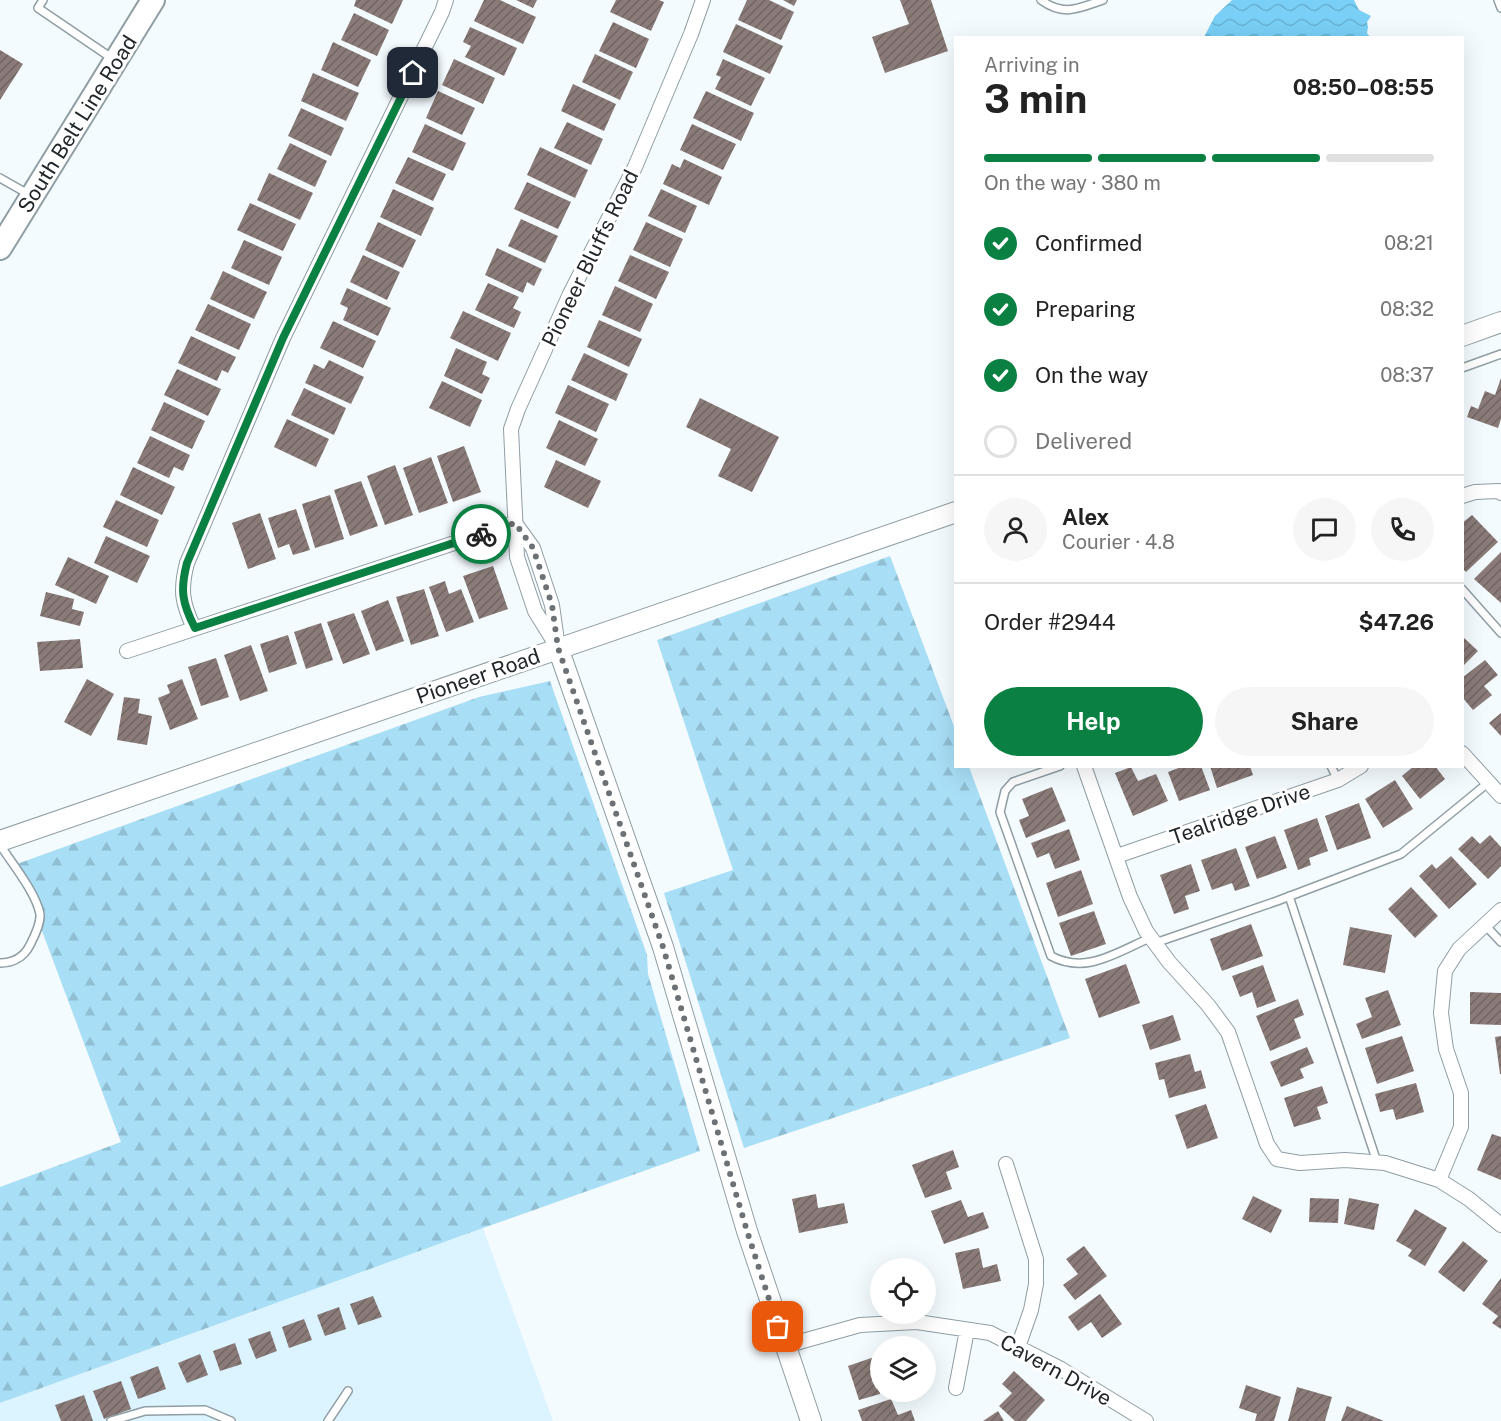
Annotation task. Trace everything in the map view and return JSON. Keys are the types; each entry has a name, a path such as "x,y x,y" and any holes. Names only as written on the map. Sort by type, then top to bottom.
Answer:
{"main road":[{"name":"South Belt Line Road","path":"0,248 153,0"},
{"path":"1464,335 1501,322"},
{"name":"Pioneer Road","path":"0,843 954,513"},
{"path":"558,648 663,947 747,1231 811,1421"}],"street":[{"path":"195,628 182,598 187,563 283,338 446,0"},
{"name":"Pioneer Bluffs Road","path":"558,648 535,611 517,557 511,429 570,294 635,167 703,0"},
{"path":"1464,495 1498,490 1501,493"},
{"path":"127,651 515,523"},
{"path":"1464,755 1501,796"},
{"path":"1085,768 1131,897 1146,932 1228,1032 1267,1144 1278,1159 1300,1162 1345,1160 1385,1163 1439,1180 1469,1199 1501,1225"},
{"name":"Tealridge Drive","path":"1117,856 1338,780 1358,768"},
{"path":"1439,1180 1461,1127 1461,1093 1446,1049 1441,1013 1445,971 1459,949 1501,910"},
{"path":"1006,1164 1036,1259 1036,1284 1031,1310 1018,1347"},
{"name":"Cavern Drive","path":"785,1346 860,1324 917,1322 990,1333 1061,1369 1146,1421"},
{"path":"956,1388 967,1329"}],"lane":[{"path":"43,0 38,8 116,61"},
{"path":"1041,0 1051,8 1068,11 1103,0"},
{"path":"1498,0 1501,8"},
{"path":"0,178 32,196"},
{"path":"1464,367 1501,354"},
{"path":"1464,591 1501,633"},
{"path":"1054,768 1013,782 1005,791 1000,812 1051,956 1063,963 1089,964 1289,896 1401,854 1489,782"},
{"path":"1332,768 1338,780"},
{"path":"0,843 33,896 40,915 36,934 27,952 10,963 0,963"},
{"path":"1289,896 1377,1162"},
{"path":"1485,924 1501,942"},
{"path":"328,1421 348,1391"},
{"path":"111,1421 145,1411 205,1410 231,1421"}],"shaded area":[{"path":"483,1228 553,1421 0,1421 0,1403"}],"green space":[{"path":"890,556 954,726 954,768 969,768 1070,1038 744,1148 664,893 733,870 657,640"},
{"path":"550,681 647,955 648,974 700,1151 0,1403 0,1187 121,1142 17,864 479,697"}],"water":[{"path":"1232,0 1354,0 1359,10 1371,16 1367,22 1369,36 1205,36 1215,16"}],"building":[{"path":"356,0 403,0 392,24 354,6"},
{"path":"484,0 500,0 536,17 523,44 474,21"},
{"path":"516,0 537,0 533,8"},
{"path":"616,0 664,2 651,31 610,12"},
{"path":"747,0 769,0 794,12 781,40 738,20"},
{"path":"783,0 797,0 794,6"},
{"path":"900,0 931,0 948,51 885,73 872,37 909,24"},
{"path":"354,13 389,30 377,56 341,40"},
{"path":"613,22 649,39 636,68 599,51"},
{"path":"736,24 783,46 770,74 723,52"},
{"path":"470,27 517,48 504,76 465,57 471,46 463,42"},
{"path":"333,42 371,60 358,87 321,70"},
{"path":"0,50 23,64 0,100"},
{"path":"595,54 633,72 620,100 582,82"},
{"path":"454,59 495,78 483,104 442,85"},
{"path":"723,59 765,78 751,106 715,89 721,77 716,75"},
{"path":"313,73 359,93 346,121 301,101"},
{"path":"573,84 616,104 604,131 561,111"},
{"path":"438,91 475,108 462,135 426,118"},
{"path":"706,91 754,113 741,141 693,118"},
{"path":"301,108 344,128 331,156 288,136"},
{"path":"567,122 603,139 591,165 554,148"},
{"path":"425,124 466,143 453,171 412,152"},
{"path":"692,124 736,144 723,170 680,150"},
{"path":"290,143 327,161 315,187 277,169"},
{"path":"540,147 588,170 575,198 527,175"},
{"path":"408,157 446,174 433,201 395,183"},
{"path":"684,159 722,177 709,205 663,184 672,164 680,168"},
{"path":"269,173 313,193 300,220 257,200"},
{"path":"527,182 571,202 558,229 514,209"},
{"path":"393,189 434,208 421,236 380,217"},
{"path":"661,189 697,206 685,233 648,216"},
{"path":"250,203 296,224 283,251 237,230"},
{"path":"521,219 558,236 545,263 508,246"},
{"path":"378,222 416,240 403,268 365,250"},
{"path":"646,222 683,239 670,267 633,250"},
{"path":"244,240 282,257 269,285 231,268"},
{"path":"497,248 542,269 534,286 527,282 523,293 485,275"},
{"path":"363,255 400,272 387,300 350,282"},
{"path":"630,255 669,272 656,299 618,281"},
{"path":"223,271 267,292 254,319 210,299"},
{"path":"488,283 519,297 513,308 521,312 514,328 475,310"},
{"path":"615,286 653,304 640,332 602,315"},
{"path":"347,288 391,308 378,336 343,320 348,308 340,304"},
{"path":"208,304 251,324 239,350 195,330"},
{"path":"463,311 511,333 498,361 450,338"},
{"path":"599,320 642,339 629,367 587,347"},
{"path":"333,321 376,341 363,368 320,348"},
{"path":"191,336 236,357 228,373 222,370 217,381 178,363"},
{"path":"456,348 487,362 482,374 490,378 482,394 444,376"},
{"path":"584,353 628,374 616,401 571,380"},
{"path":"329,360 364,377 351,404 305,383 314,364 324,369"},
{"path":"177,369 221,389 208,416 164,395"},
{"path":"1501,378 1501,419 1498,428 1467,417 1471,406 1478,409 1485,391 1495,395"},
{"path":"442,381 482,400 470,427 429,408"},
{"path":"568,385 609,404 596,432 555,413"},
{"path":"304,388 346,408 334,435 291,415"},
{"path":"700,398 779,437 752,492 718,476 731,449 686,427"},
{"path":"164,402 205,421 192,449 151,430"},
{"path":"287,419 329,439 316,467 274,447"},
{"path":"559,420 598,439 585,466 546,448"},
{"path":"150,436 190,455 183,471 174,467 169,478 137,463"},
{"path":"464,446 481,492 453,502 437,456"},
{"path":"431,457 448,503 419,513 403,468"},
{"path":"556,460 601,481 588,508 544,487"},
{"path":"395,465 413,515 385,525 367,476"},
{"path":"133,467 175,487 162,515 120,495"},
{"path":"361,481 378,526 350,536 334,490"},
{"path":"330,495 344,539 315,548 302,504"},
{"path":"116,500 159,520 147,547 103,527"},
{"path":"296,509 310,550 293,555 289,544 278,548 268,518"},
{"path":"260,513 276,559 248,569 232,523"},
{"path":"1472,515 1498,542 1466,572 1464,570 1464,521"},
{"path":"106,536 150,556 137,583 94,563"},
{"path":"1501,552 1501,603 1474,579"},
{"path":"68,557 109,576 96,604 55,585"},
{"path":"493,566 508,609 479,619 463,576"},
{"path":"445,581 449,594 461,589 474,622 446,632 429,587"},
{"path":"424,589 439,636 411,645 396,597"},
{"path":"46,592 74,599 72,609 84,612 80,626 40,616"},
{"path":"388,600 404,641 376,651 361,611"},
{"path":"354,613 370,654 343,664 327,622"},
{"path":"321,623 333,660 306,669 294,632"},
{"path":"288,635 297,664 269,673 260,644"},
{"path":"1464,638 1478,651 1464,665"},
{"path":"80,639 83,668 40,671 37,642"},
{"path":"251,645 268,691 240,701 224,655"},
{"path":"216,658 229,697 201,706 188,667"},
{"path":"1485,660 1498,675 1484,686 1492,695 1473,710 1464,699 1464,676"},
{"path":"87,679 114,694 91,736 64,722"},
{"path":"182,679 198,719 170,730 158,698 170,693 167,685"},
{"path":"124,697 140,699 138,713 152,716 147,745 117,740"},
{"path":"1501,713 1501,736 1489,723"},
{"path":"1132,768 1138,781 1156,774 1168,801 1133,816 1115,773"},
{"path":"1179,768 1202,768 1210,790 1179,801 1168,772"},
{"path":"1211,768 1251,768 1253,775 1217,788"},
{"path":"1412,768 1437,768 1445,779 1420,799 1402,776"},
{"path":"1395,780 1413,809 1383,828 1365,799"},
{"path":"1052,787 1066,821 1026,838 1019,820 1029,816 1022,799"},
{"path":"1359,803 1371,838 1337,850 1325,816"},
{"path":"1317,818 1328,851 1309,858 1311,865 1298,870 1284,830"},
{"path":"1069,829 1080,860 1055,869 1049,853 1037,858 1031,843"},
{"path":"1490,835 1501,847 1501,866 1488,879 1458,849 1472,836 1480,844"},
{"path":"1275,836 1287,868 1257,879 1245,847"},
{"path":"1236,848 1250,886 1235,891 1232,883 1212,890 1201,860"},
{"path":"1451,856 1477,884 1449,909 1419,876 1432,864 1436,869"},
{"path":"1191,864 1200,891 1185,896 1189,909 1174,914 1160,875"},
{"path":"1081,870 1093,904 1058,917 1046,883"},
{"path":"1411,887 1438,916 1415,938 1388,909"},
{"path":"1094,911 1106,944 1071,956 1059,923"},
{"path":"1251,924 1263,956 1222,971 1210,939"},
{"path":"1350,927 1392,935 1385,973 1343,965"},
{"path":"1126,964 1140,1003 1099,1018 1085,979"},
{"path":"1263,965 1276,1001 1257,1008 1252,992 1240,997 1232,976"},
{"path":"1388,990 1401,1025 1362,1039 1356,1024 1372,1017 1365,998"},
{"path":"1470,992 1501,993 1501,1025 1470,1024"},
{"path":"1298,999 1304,1015 1294,1019 1301,1038 1270,1051 1256,1016"},
{"path":"1173,1015 1181,1040 1150,1050 1142,1025"},
{"path":"1402,1036 1414,1071 1377,1084 1365,1048"},
{"path":"1501,1036 1501,1074 1500,1074 1495,1037"},
{"path":"1307,1047 1314,1063 1300,1069 1304,1078 1281,1087 1270,1062"},
{"path":"1190,1054 1195,1072 1201,1070 1206,1088 1169,1098 1164,1079 1159,1080 1155,1063"},
{"path":"1416,1083 1424,1112 1396,1120 1393,1109 1380,1112 1375,1094"},
{"path":"1322,1086 1328,1103 1317,1107 1321,1119 1294,1127 1284,1098"},
{"path":"1206,1104 1218,1138 1187,1149 1175,1115"},
{"path":"1492,1134 1501,1137 1501,1180 1477,1170"},
{"path":"953,1150 959,1167 946,1172 952,1189 925,1198 912,1165"},
{"path":"816,1194 818,1208 844,1203 848,1223 799,1233 792,1199"},
{"path":"1253,1196 1282,1210 1271,1233 1242,1219"},
{"path":"1310,1198 1339,1199 1338,1223 1309,1222"},
{"path":"1349,1198 1379,1204 1374,1230 1344,1224"},
{"path":"961,1200 968,1217 983,1212 989,1228 944,1244 931,1211"},
{"path":"1415,1209 1447,1228 1425,1266 1408,1256 1412,1250 1396,1241"},
{"path":"1463,1241 1488,1261 1464,1292 1438,1272"},
{"path":"1084,1246 1107,1276 1075,1300 1063,1285 1078,1274 1066,1259"},
{"path":"979,1248 983,1268 997,1264 1001,1281 963,1289 955,1253"},
{"path":"1501,1278 1501,1329 1492,1323 1498,1316 1482,1304"},
{"path":"1100,1294 1122,1324 1102,1338 1091,1322 1078,1331 1068,1317"},
{"path":"373,1296 382,1317 358,1325 350,1304"},
{"path":"339,1307 346,1329 325,1336 317,1315"},
{"path":"304,1319 312,1340 289,1348 282,1327"},
{"path":"270,1331 277,1351 256,1359 248,1339"},
{"path":"235,1343 242,1364 220,1371 213,1351"},
{"path":"200,1354 208,1375 187,1383 178,1363"},
{"path":"870,1358 870,1397 859,1400 848,1366"},
{"path":"158,1366 166,1389 138,1399 130,1377"},
{"path":"1014,1371 1045,1400 1026,1421 1015,1421 999,1406 1012,1393 1002,1384"},
{"path":"121,1381 131,1409 104,1419 93,1391"},
{"path":"1246,1385 1281,1397 1274,1421 1255,1421 1257,1414 1239,1408"},
{"path":"1297,1387 1332,1397 1325,1421 1288,1421"},
{"path":"84,1395 93,1421 61,1421 55,1405"},
{"path":"882,1402 892,1402 898,1415 911,1410 915,1421 862,1421 858,1410"},
{"path":"1347,1406 1384,1421 1341,1421"},
{"path":"998,1411 1004,1421 983,1421"}],"way so far":[{"path":"481,534 515,523 533,548 552,605 558,648 663,947 747,1231 778,1327"}],"route":[{"path":"413,73 283,338 187,563 182,598 195,628 481,534"}]}
